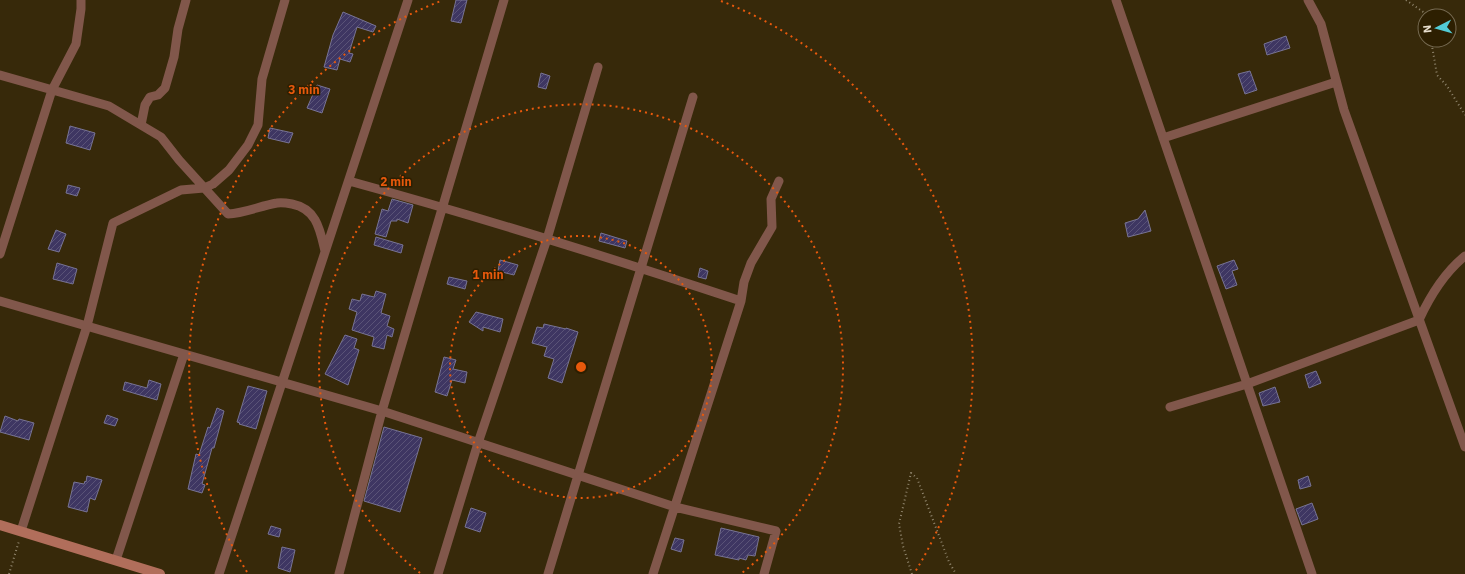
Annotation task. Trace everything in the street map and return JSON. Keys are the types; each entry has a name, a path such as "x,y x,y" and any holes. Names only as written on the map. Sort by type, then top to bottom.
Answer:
{"street":[{"path":"0,254 52,90 76,44 81,0"},
{"path":"141,125 145,105 150,98 158,95 165,88 174,57 178,29 186,0"},
{"path":"21,531 87,326 113,223 181,190 204,188 212,184 229,170 248,145 258,125 262,79 285,0"},
{"path":"219,574 408,0"},
{"path":"339,574 382,411 504,0"},
{"path":"1116,0 1312,574"},
{"path":"1308,0 1321,24 1344,110 1465,447"},
{"path":"438,574 478,443 547,239 598,67"},
{"path":"0,75 109,106 161,137 179,160 228,214 239,213 278,202 301,206 312,214 320,228 325,252"},
{"path":"1163,138 1336,82"},
{"path":"548,574 693,98"},
{"path":"349,181 443,207 641,268 741,301"},
{"path":"654,574 741,301 744,282 751,263 772,227 771,199 779,181"},
{"path":"1170,407 1247,384 1420,320 1428,301 1438,285 1454,265 1465,256"},
{"path":"0,301 382,411 675,507 776,531 764,574"},
{"path":"116,560 184,354"},
{"path":"0,525 160,574"}],"path":[{"path":"1406,0 1417,8"},
{"path":"1432,48 1437,75 1447,86 1465,115"},
{"path":"912,574 898,524 912,473 917,478 948,562 956,574"},
{"path":"9,574 21,531"}],"building":[{"path":"456,0 467,0 461,23 451,21"},
{"path":"343,12 376,26 373,32 357,27 349,53 353,54 350,62 340,59 337,70 324,67 333,35"},
{"path":"1286,36 1290,48 1267,55 1264,44"},
{"path":"1250,71 1257,90 1245,94 1238,74"},
{"path":"541,73 550,76 546,89 538,87"},
{"path":"317,85 330,89 322,113 307,108"},
{"path":"70,126 95,133 90,150 66,143"},
{"path":"270,128 293,133 289,143 268,138"},
{"path":"68,185 80,188 77,196 66,193"},
{"path":"392,199 413,205 408,223 397,219 397,221 391,221 386,237 375,234 382,209 388,211"},
{"path":"1145,210 1151,231 1128,237 1125,223 1138,219"},
{"path":"56,230 66,234 59,252 48,249"},
{"path":"601,233 627,241 625,248 599,241"},
{"path":"376,237 403,245 401,253 374,245"},
{"path":"500,260 518,265 514,275 498,271"},
{"path":"1234,260 1238,269 1232,271 1237,285 1226,289 1217,266"},
{"path":"57,263 77,269 73,284 53,279"},
{"path":"700,268 708,271 706,279 698,277"},
{"path":"449,277 467,281 465,289 447,284"},
{"path":"376,291 386,294 381,313 390,316 387,326 394,329 392,337 387,335 384,349 372,346 374,337 352,330 357,312 349,309 352,299 360,301 362,294 374,297"},
{"path":"476,312 503,319 500,332 483,327 483,331 469,322"},
{"path":"544,324 578,332 562,383 548,378 554,359 544,356 547,347 532,343 537,327 543,328"},
{"path":"345,335 357,339 354,348 359,350 348,385 325,374"},
{"path":"444,357 456,360 453,369 467,372 465,383 452,380 447,396 435,392"},
{"path":"1316,371 1321,383 1309,388 1305,375"},
{"path":"149,380 161,384 157,400 123,390 125,382 147,388"},
{"path":"248,386 267,391 256,429 237,422"},
{"path":"1275,387 1280,402 1263,406 1259,393"},
{"path":"217,408 224,411 202,484 205,485 202,493 188,489 196,454 199,455 208,427 210,428"},
{"path":"107,415 118,419 115,426 104,423"},
{"path":"5,416 18,421 19,419 34,423 29,440 0,432"},
{"path":"384,427 422,438 400,512 364,501"},
{"path":"87,476 102,480 95,500 90,498 87,512 68,507 74,482 84,484"},
{"path":"1308,476 1311,486 1300,489 1298,480"},
{"path":"1312,503 1318,519 1302,525 1296,509"},
{"path":"471,508 486,513 480,532 465,527"},
{"path":"271,526 281,529 279,537 268,534"},
{"path":"721,528 759,537 755,556 748,555 746,560 739,558 739,560 715,555"},
{"path":"675,538 684,540 681,552 671,549"},
{"path":"282,547 295,550 290,572 278,568"}]}
